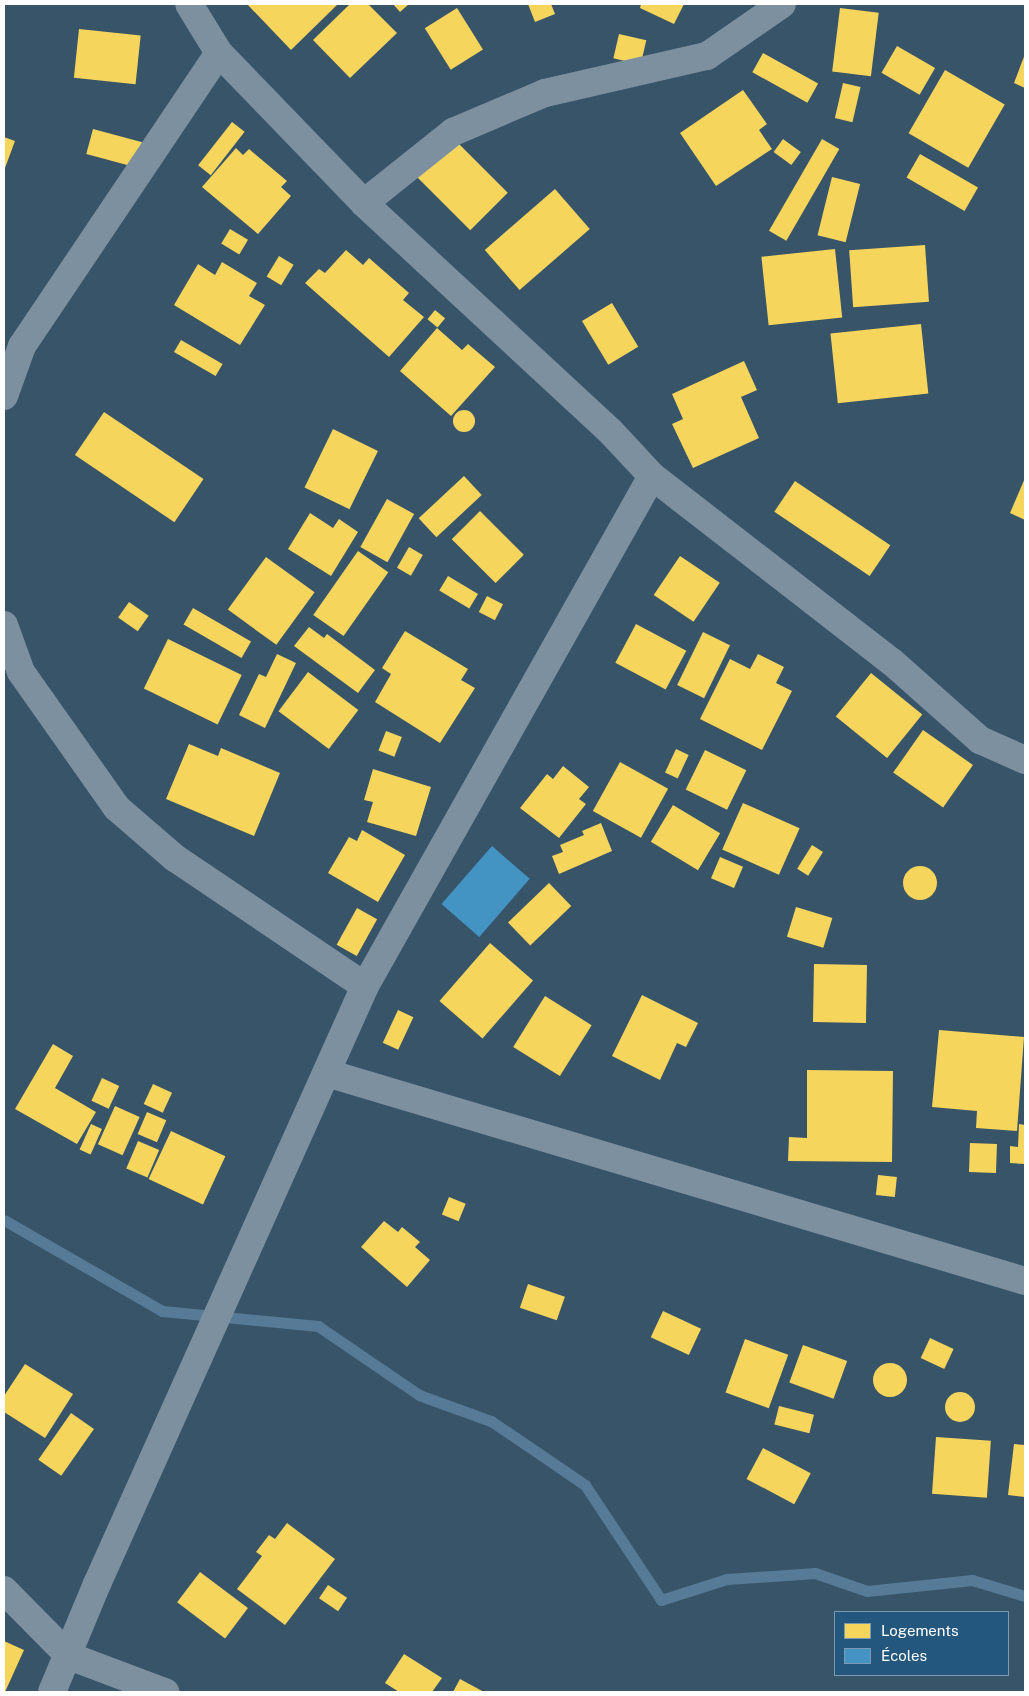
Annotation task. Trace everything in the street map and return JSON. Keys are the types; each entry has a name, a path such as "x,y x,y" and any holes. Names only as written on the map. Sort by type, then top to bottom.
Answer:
{"street":[{"path":"189,4 219,52 364,203 610,431 652,476 892,662 980,740 1025,760"},
{"path":"364,203 453,132 545,93 707,56 782,4"},
{"path":"4,396 13,341 219,52"},
{"path":"52,1692 69,1656 97,1584 365,986 652,476"},
{"path":"4,625 20,672 117,808 175,858 365,986"},
{"path":"327,1073 1025,1281"},
{"path":"4,1590 69,1656 165,1692"}],"building: Logements":[{"path":"247,4 338,4 291,50"},
{"path":"350,4 368,4 397,33 350,78 313,40"},
{"path":"393,4 409,4 400,12"},
{"path":"528,4 551,4 555,14 535,22"},
{"path":"641,4 684,4 674,24 640,8"},
{"path":"457,8 483,50 451,70 425,28"},
{"path":"840,8 879,13 871,76 832,72"},
{"path":"79,29 141,35 136,84 74,78"},
{"path":"619,34 646,40 641,65 613,58"},
{"path":"897,46 935,68 920,95 882,73"},
{"path":"763,53 818,84 807,103 752,72"},
{"path":"1025,54 1025,88 1014,83"},
{"path":"945,70 1005,104 968,168 908,133"},
{"path":"843,83 861,87 852,122 835,118"},
{"path":"743,90 767,124 759,130 772,149 716,186 680,133"},
{"path":"232,122 245,132 211,175 198,165"},
{"path":"93,129 143,142 136,168 86,154"},
{"path":"4,137 15,141 5,168 4,168"},
{"path":"454,139 508,193 470,230 417,176"},
{"path":"783,139 801,152 791,165 774,152"},
{"path":"822,139 839,149 786,241 769,231"},
{"path":"236,148 243,155 249,149 287,181 281,187 291,196 258,234 202,187"},
{"path":"920,154 978,188 965,211 906,177"},
{"path":"832,177 860,184 846,242 817,235"},
{"path":"555,189 590,229 520,290 485,250"},
{"path":"230,229 248,240 239,254 221,244"},
{"path":"925,245 929,302 853,307 849,250"},
{"path":"835,249 842,318 769,325 761,257"},
{"path":"346,250 363,265 369,258 409,293 403,300 424,317 389,357 305,283 319,269 325,273"},
{"path":"279,256 294,265 281,285 267,277"},
{"path":"222,262 257,283 249,296 265,305 240,345 174,305 198,264 215,275"},
{"path":"612,303 638,347 608,365 582,321"},
{"path":"435,310 445,318 438,328 427,319"},
{"path":"921,324 928,394 838,403 830,334"},
{"path":"437,328 462,350 468,344 495,367 451,416 400,371"},
{"path":"181,340 223,364 216,376 174,352"},
{"path":"744,361 757,390 741,397 759,438 693,468 672,424 683,419 672,394"},
{"path":"464,410 472,413 475,421 472,429 464,432 456,429 453,421 456,413"},
{"path":"104,412 203,479 174,522 75,455"},
{"path":"333,429 378,451 349,509 305,487"},
{"path":"464,476 482,495 436,537 419,518"},
{"path":"1025,478 1025,520 1010,513"},
{"path":"795,481 890,545 870,576 774,512"},
{"path":"387,499 414,514 387,562 360,547"},
{"path":"480,511 524,555 496,583 452,539"},
{"path":"310,513 333,528 339,519 358,532 331,576 288,549"},
{"path":"409,547 423,555 411,576 397,568"},
{"path":"358,551 388,572 344,636 313,615"},
{"path":"680,556 720,583 694,622 654,595"},
{"path":"266,557 315,592 276,645 228,610"},
{"path":"448,576 478,594 469,609 439,591"},
{"path":"487,596 503,604 495,620 479,612"},
{"path":"129,602 149,616 138,631 118,618"},
{"path":"193,608 251,642 242,658 183,624"},
{"path":"636,624 686,651 666,690 615,663"},
{"path":"309,627 324,638 327,634 375,670 358,693 294,646"},
{"path":"405,631 468,669 461,680 475,688 440,743 375,702 391,674 382,668"},
{"path":"703,632 730,645 704,698 677,685"},
{"path":"168,639 242,675 218,724 144,688"},
{"path":"277,654 296,663 265,728 239,715 259,674 266,677"},
{"path":"758,654 784,667 776,683 792,691 762,750 700,719 730,659 750,669"},
{"path":"308,672 358,710 329,749 279,711"},
{"path":"871,673 922,715 887,758 836,717"},
{"path":"923,730 973,765 943,808 893,773"},
{"path":"386,731 402,737 394,757 378,751"},
{"path":"189,744 218,756 221,748 280,773 254,836 166,799"},
{"path":"676,749 689,755 678,778 665,773"},
{"path":"705,750 746,770 727,810 686,790"},
{"path":"620,762 668,789 641,838 593,811"},
{"path":"563,766 589,787 579,799 586,804 559,838 520,808 547,774 553,779"},
{"path":"373,769 431,787 416,836 367,822 373,802 364,800"},
{"path":"743,803 800,828 779,875 722,850"},
{"path":"673,805 720,833 698,870 651,842"},
{"path":"601,823 612,851 559,874 552,856 563,852 560,845 584,835 582,831"},
{"path":"362,830 405,855 378,902 328,873 349,837 357,841"},
{"path":"812,845 823,852 808,876 797,869"},
{"path":"720,857 743,867 734,888 711,878"},
{"path":"920,866 932,871 937,883 932,895 920,900 908,895 903,883 908,871"},
{"path":"549,883 571,906 530,946 508,923"},
{"path":"796,907 832,918 823,948 787,937"},
{"path":"357,908 377,919 357,956 337,945"},
{"path":"490,943 533,980 483,1039 439,1001"},
{"path":"814,964 867,965 866,1023 813,1022"},
{"path":"642,995 698,1023 686,1047 677,1043 660,1080 612,1056"},
{"path":"545,996 592,1025 560,1076 513,1047"},
{"path":"398,1010 413,1017 398,1050 383,1043"},
{"path":"939,1030 1024,1037 1017,1131 976,1128 977,1111 932,1107"},
{"path":"53,1044 73,1056 55,1088 96,1112 77,1144 15,1109"},
{"path":"807,1070 893,1071 892,1162 788,1161 789,1137 807,1138"},
{"path":"102,1078 119,1086 109,1109 91,1101"},
{"path":"153,1084 172,1093 163,1113 144,1104"},
{"path":"115,1106 140,1117 123,1155 98,1144"},
{"path":"147,1112 166,1120 157,1142 138,1134"},
{"path":"91,1124 102,1129 91,1154 80,1150"},
{"path":"1019,1124 1025,1125 1025,1164 1010,1163 1010,1146 1018,1147"},
{"path":"171,1131 225,1156 203,1204 149,1179"},
{"path":"138,1141 159,1150 147,1178 126,1169"},
{"path":"970,1143 997,1144 996,1173 969,1172"},
{"path":"878,1175 897,1177 895,1197 876,1195"},
{"path":"449,1197 466,1204 459,1221 442,1215"},
{"path":"384,1221 398,1232 402,1227 420,1242 415,1247 430,1260 407,1287 361,1247"},
{"path":"528,1284 565,1297 557,1320 520,1308"},
{"path":"663,1311 701,1329 689,1355 651,1337"},
{"path":"930,1338 954,1349 944,1369 921,1358"},
{"path":"745,1339 788,1355 769,1408 726,1393"},
{"path":"803,1345 847,1361 833,1399 789,1383"},
{"path":"890,1363 902,1368 907,1380 902,1392 890,1397 878,1392 873,1380 878,1368"},
{"path":"25,1364 73,1394 45,1438 4,1412 4,1396"},
{"path":"960,1392 970,1397 975,1407 970,1417 960,1422 950,1417 945,1407 950,1397"},
{"path":"779,1406 814,1415 809,1433 774,1424"},
{"path":"71,1413 94,1429 61,1476 38,1460"},
{"path":"936,1437 991,1441 987,1498 932,1494"},
{"path":"1014,1444 1025,1445 1025,1497 1008,1495"},
{"path":"763,1448 811,1473 794,1504 747,1479"},
{"path":"287,1523 335,1559 285,1625 237,1589 262,1556 256,1552 269,1535 275,1539"},
{"path":"200,1572 248,1608 225,1638 177,1602"},
{"path":"328,1585 347,1598 338,1611 319,1598"},
{"path":"4,1641 24,1650 5,1692 4,1692"},
{"path":"404,1654 442,1678 432,1692 399,1692 385,1683"},
{"path":"460,1679 484,1692 453,1692"}],"building: Écoles":[{"path":"492,846 530,879 479,937 441,904"}],"waterway":[{"path":"4,1220 162,1311 318,1326 419,1395 491,1421 585,1485 661,1600 727,1579 815,1573 867,1591 972,1580 1025,1596"}]}
